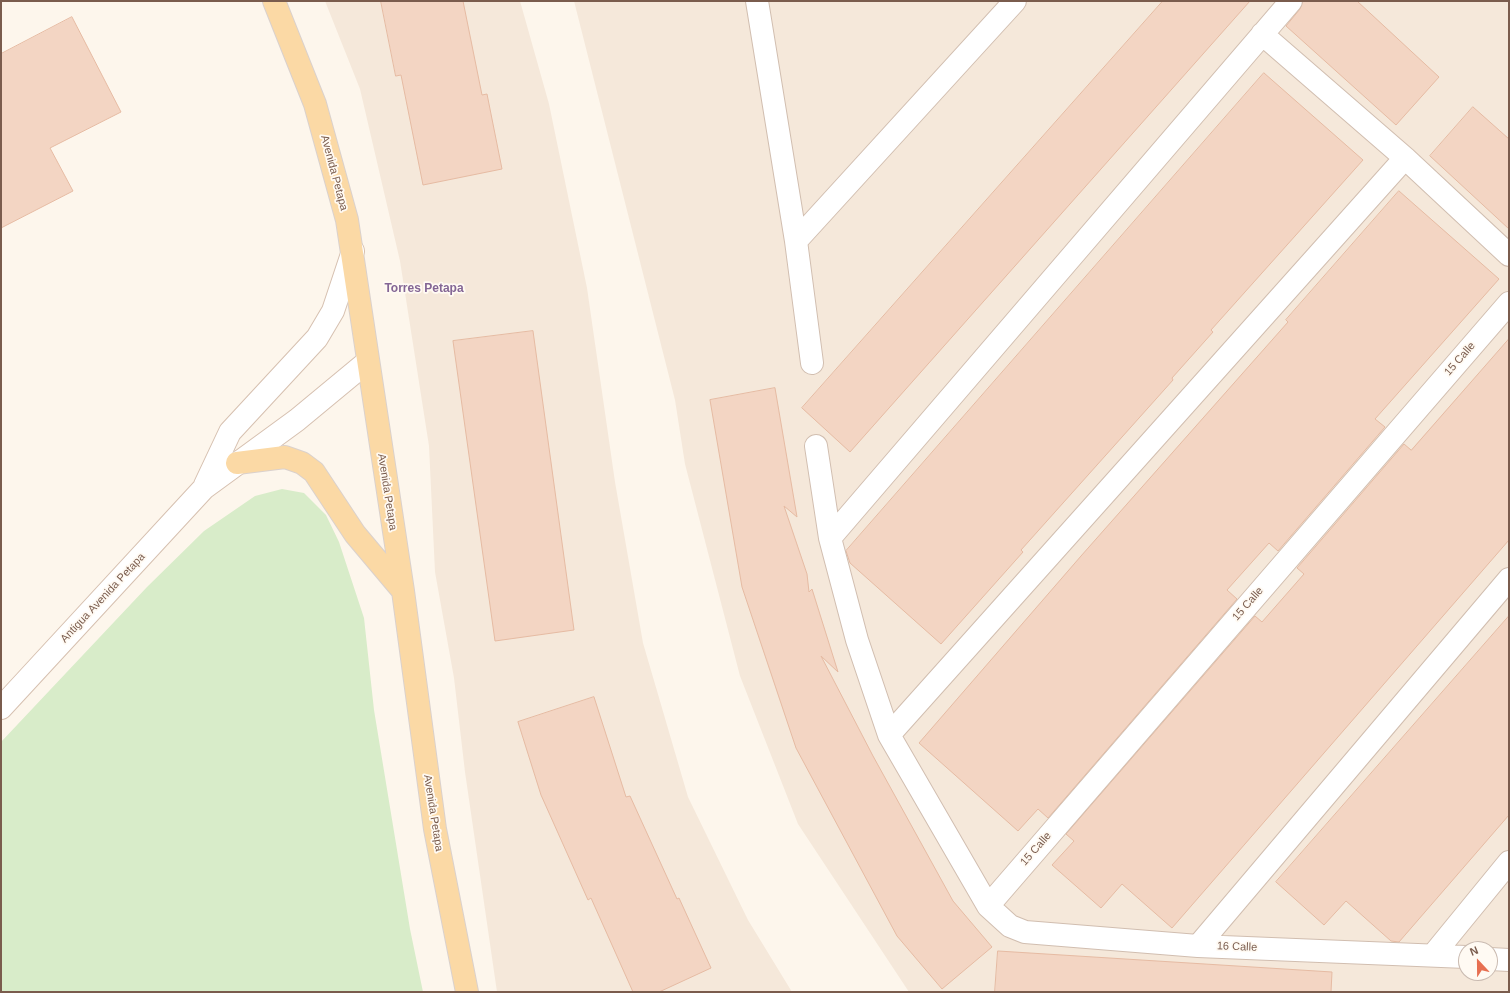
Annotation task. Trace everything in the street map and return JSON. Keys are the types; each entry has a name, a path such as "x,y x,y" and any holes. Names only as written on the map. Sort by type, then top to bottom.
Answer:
{"main road":[{"name":"Avenida Petapa","path":"274,1 315,104 347,220 353,251 367,362 402,591 435,829 467,992"},
{"path":"237,463 285,457 302,462 314,472 355,534 402,591"}],"street":[{"path":"757,1 796,241 812,363"},
{"path":"796,241 1015,1"},
{"path":"830,538 1291,1"},
{"path":"1262,34 1405,158 1509,255"},
{"path":"889,735 1405,158"},
{"name":"Antigua Avenida Petapa","path":"204,488 230,432 317,338 332,311 353,251"},
{"name":"15 Calle","path":"988,906 1509,303"},
{"name":"Antigua Avenida Petapa","path":"1,708 204,488 297,420 367,362"},
{"path":"816,446 830,538 857,640 889,735 988,906"},
{"path":"1198,946 1509,579"},
{"path":"1433,955 1509,862"},
{"name":"16 Calle","path":"988,906 1010,926 1025,932 1198,946 1458,957"},
{"path":"1498,959 1509,960"}],"shaded area":[{"name":"Torres Petapa","path":"325,1 520,1 549,104 587,288 615,482 643,643 688,797 748,920 792,992 497,992 465,772 454,678 435,572 429,446 400,261 360,89"},
{"path":"574,1 1509,1 1509,992 909,992 798,824 740,676 685,464 675,400"}],"green space":[{"path":"282,489 304,493 326,515 339,542 364,618 374,710 410,929 423,992 1,992 1,742 147,587 204,531 255,496"}],"building":[{"path":"381,1 463,1 482,95 487,94 502,169 423,185 401,75 396,76"},
{"path":"1163,1 1250,1 850,452 802,408"},
{"path":"1303,1 1357,1 1439,77 1396,125 1286,26 1300,9"},
{"path":"72,17 121,112 50,148 73,191 1,228 1,54"},
{"path":"1264,73 1363,160 1211,330 1213,332 1172,378 1173,380 1021,550 1023,552 941,644 850,563 846,551"},
{"path":"1473,107 1509,139 1509,229 1430,156"},
{"path":"1399,191 1499,279 1375,419 1385,427 1278,551 1269,543 1227,590 1237,599 1048,818 1038,809 1018,831 919,743 1081,556 1288,322 1286,320"},
{"path":"533,331 574,630 495,641 453,341"},
{"path":"1509,339 1509,540 1172,928 1122,884 1101,908 1052,865 1074,841 1066,834 1255,616 1262,622 1304,574 1297,568 1404,444 1411,450"},
{"path":"775,388 797,517 784,506 807,574 809,592 812,589 838,672 821,656 873,756 953,901 992,947 942,989 897,936 796,748 742,587 710,400"},
{"path":"1509,616 1509,815 1399,942 1391,941 1346,901 1324,925 1276,882"},
{"path":"594,697 626,797 630,796 677,899 679,898 711,968 659,992 633,992 591,898 588,900 541,795 518,722"},
{"path":"998,951 1332,972 1331,992 995,992"}],"district":[{"name":"Torres Petapa","path":"424,289"}]}
